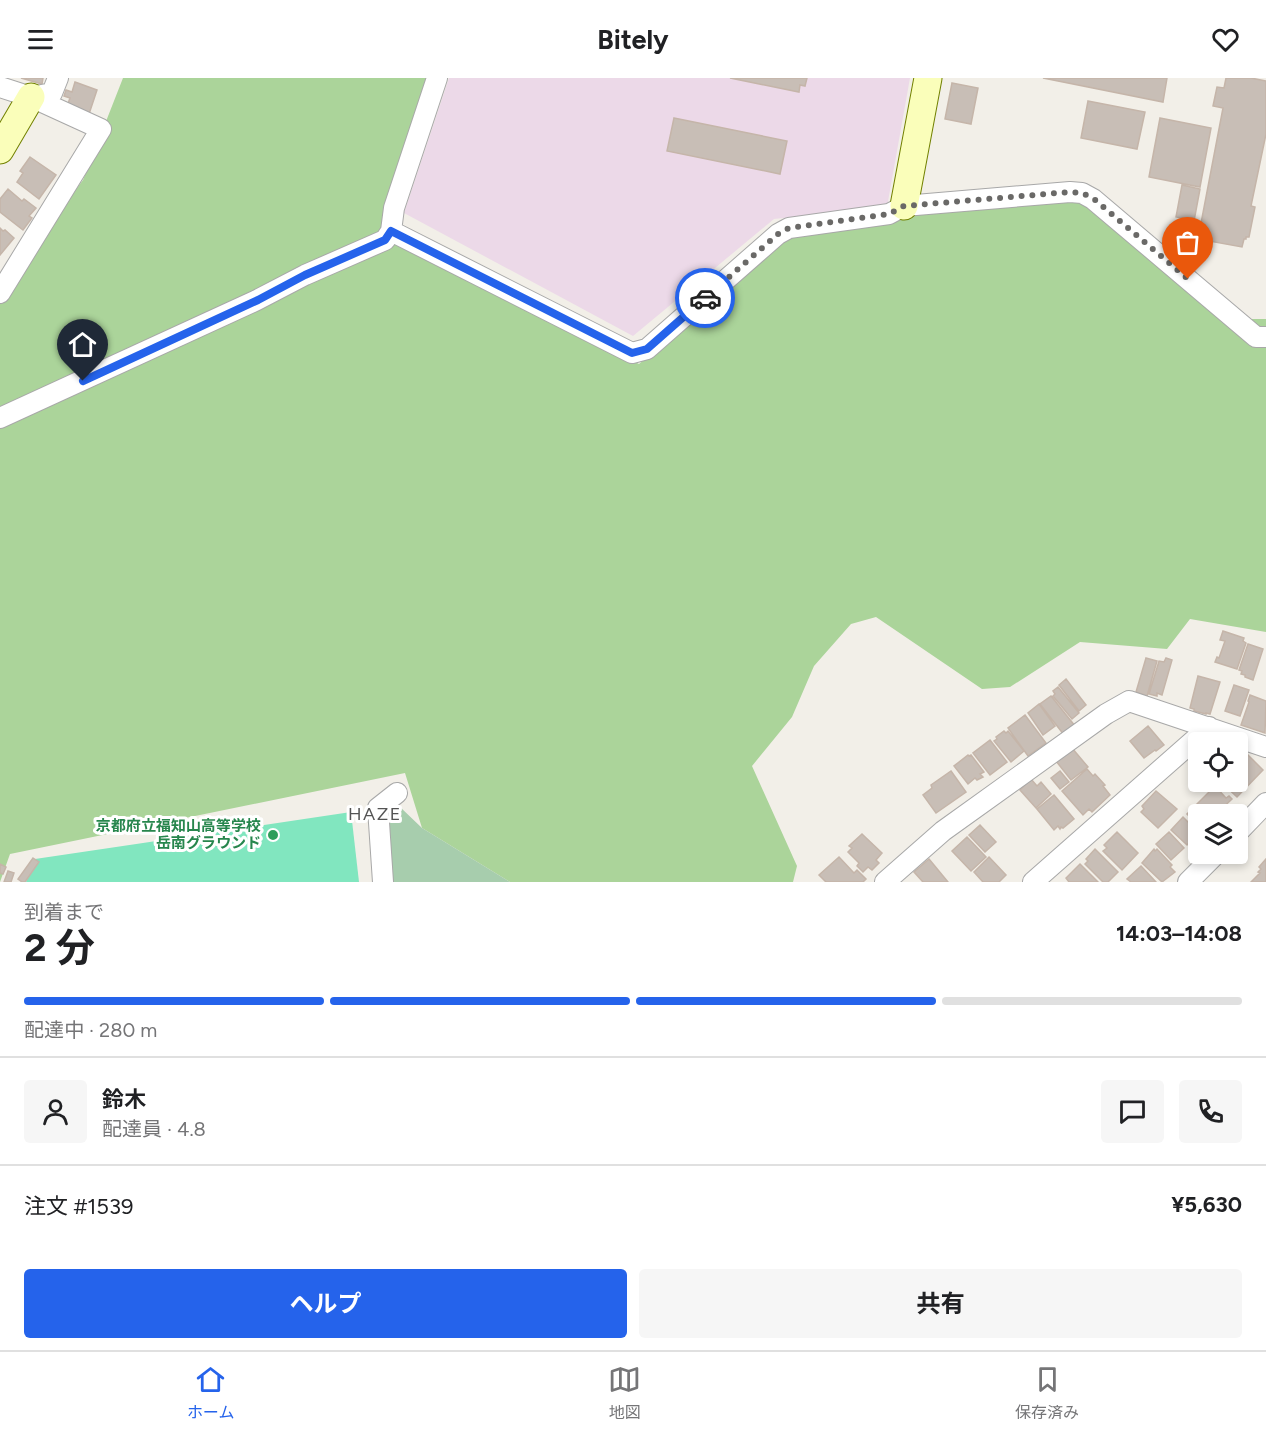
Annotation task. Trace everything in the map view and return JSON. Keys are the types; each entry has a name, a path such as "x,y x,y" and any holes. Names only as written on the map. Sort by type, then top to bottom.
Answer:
{"street":[{"path":"0,150 32,97 52,93 58,78"},
{"path":"0,418 258,300 305,275 385,240 391,231 394,208 437,78"},
{"path":"904,206 928,78"},
{"path":"0,87 32,97 101,129 0,293"},
{"path":"391,231 632,353 647,349 778,234 789,228 889,214 904,206 1070,192 1082,193 1094,199 1256,337 1266,337"},
{"path":"885,882 943,831 1106,714 1129,701 1266,747"},
{"path":"1033,882 1209,727"},
{"path":"383,882 378,808 397,793"},
{"path":"1248,822 1266,803"},
{"path":"1188,882 1206,864"}],"shaded area":[{"path":"449,78 910,78 887,207 774,219 633,336 404,213"}],"green space":[{"path":"123,78 432,78 383,234 639,364 797,230 1072,195 1251,319 1266,319 1266,632 1190,619 1167,649 1080,642 1010,687 982,689 876,617 851,624 814,666 792,717 752,766 797,866 793,882 510,882 422,828 405,773 10,854 0,882 0,289 83,180"},
{"path":"400,807 422,828 510,882 386,882 377,823"},
{"name":"京都府立福知山高等学校 岳南グラウンド","path":"351,812 359,882 26,882 35,859"}],"building":[{"path":"21,78 43,78 42,84"},
{"path":"730,78 807,78 805,86 800,85 799,92"},
{"path":"1043,78 1167,78 1163,102"},
{"path":"1226,78 1251,78 1266,81 1266,134 1251,206 1255,207 1249,237 1244,239 1242,247 1198,239 1223,108 1213,106 1217,87 1224,88"},
{"path":"75,82 97,90 88,117 66,109 70,98 64,96 66,90 72,92"},
{"path":"952,83 978,88 971,124 945,119"},
{"path":"1088,101 1145,112 1137,149 1081,138"},
{"path":"674,118 787,141 780,174 667,151"},
{"path":"1160,118 1211,128 1200,187 1149,177"},
{"path":"30,157 56,175 39,199 17,182 23,173 20,171"},
{"path":"1182,185 1200,189 1192,225 1181,223 1182,218 1176,217"},
{"path":"8,189 22,201 24,199 36,208 29,216 32,218 23,230 0,212 0,199"},
{"path":"0,228 14,238 0,255"},
{"path":"1223,631 1244,638 1243,641 1246,643 1237,669 1215,662 1217,657 1219,658 1225,641 1220,640"},
{"path":"1248,644 1263,649 1253,680 1245,677 1239,670"},
{"path":"1146,658 1157,661 1147,696 1136,692"},
{"path":"1166,658 1172,660 1162,695 1149,694 1159,661 1164,662"},
{"path":"1198,676 1220,682 1210,714 1190,708"},
{"path":"1066,679 1086,705 1079,711 1059,685"},
{"path":"1234,685 1249,690 1240,716 1225,711"},
{"path":"1058,687 1079,713 1072,719 1053,696 1055,694 1053,691"},
{"path":"1250,695 1266,701 1265,733 1241,725"},
{"path":"1051,696 1075,726 1064,735 1040,704"},
{"path":"1039,704 1055,726 1043,735 1028,713"},
{"path":"1025,715 1046,743 1028,756 1008,728"},
{"path":"1148,726 1164,745 1144,758 1130,741"},
{"path":"1004,731 1006,733 1008,731 1024,751 1011,762 994,741"},
{"path":"990,740 1007,762 990,775 973,753"},
{"path":"1072,748 1088,767 1071,780 1056,761"},
{"path":"971,755 984,772 980,774 983,777 977,780 975,778 968,784 954,766"},
{"path":"1248,755 1263,770 1248,786"},
{"path":"1087,769 1105,785 1103,786 1110,795 1092,812 1089,809 1083,815 1062,791"},
{"path":"951,771 966,792 936,813 923,795 932,788 931,785"},
{"path":"1060,771 1069,782 1060,789 1051,778"},
{"path":"1031,779 1037,786 1041,782 1051,794 1036,808 1020,790"},
{"path":"1156,791 1177,809 1158,828 1141,812 1144,809 1142,806"},
{"path":"1209,792 1220,792 1226,798 1229,796 1232,799 1227,804 1197,804"},
{"path":"1232,792 1242,792 1237,797"},
{"path":"1054,795 1074,819 1063,828 1060,829 1058,826 1054,830 1037,809"},
{"path":"1183,817 1188,822 1187,845 1171,830"},
{"path":"980,825 996,842 985,852 969,835"},
{"path":"1117,832 1138,853 1122,870 1103,851 1107,848 1104,845"},
{"path":"1169,832 1184,848 1171,860 1156,844"},
{"path":"862,834 882,853 876,860 879,863 872,870 868,867 863,872 857,866 859,863 848,852 852,848 849,846"},
{"path":"967,837 986,857 971,871 952,851"},
{"path":"1095,849 1118,872 1108,882 1103,882 1085,864 1088,861 1086,859"},
{"path":"1154,849 1155,851 1157,849 1172,865 1170,867 1175,872 1162,882 1142,863"},
{"path":"839,857 854,873 857,870 866,879 863,882 826,882 819,875"},
{"path":"989,857 1006,875 999,882 983,882 974,872"},
{"path":"33,858 39,862 25,882 22,882 18,879"},
{"path":"929,859 948,882 923,882 914,872"},
{"path":"1266,859 1266,882 1251,882 1260,873 1258,872 1261,869 1259,867"},
{"path":"0,864 6,867 3,874 0,873"},
{"path":"1080,864 1098,882 1069,882 1066,878"},
{"path":"1141,866 1156,882 1131,882 1127,879"},
{"path":"8,871 14,873 11,882 4,882"}],"way so far":[{"path":"705,298 778,234 789,228 889,214 904,206 1070,192 1082,193 1094,199 1188,279"}],"place":[{"name":"京都府立福知山高等学校 岳南グラウンド","path":"273,835"}],"district":[{"name":"HAZE","path":"375,814"}],"route":[{"path":"83,381 258,300 305,275 385,240 391,231 632,353 647,349 705,298"}]}
